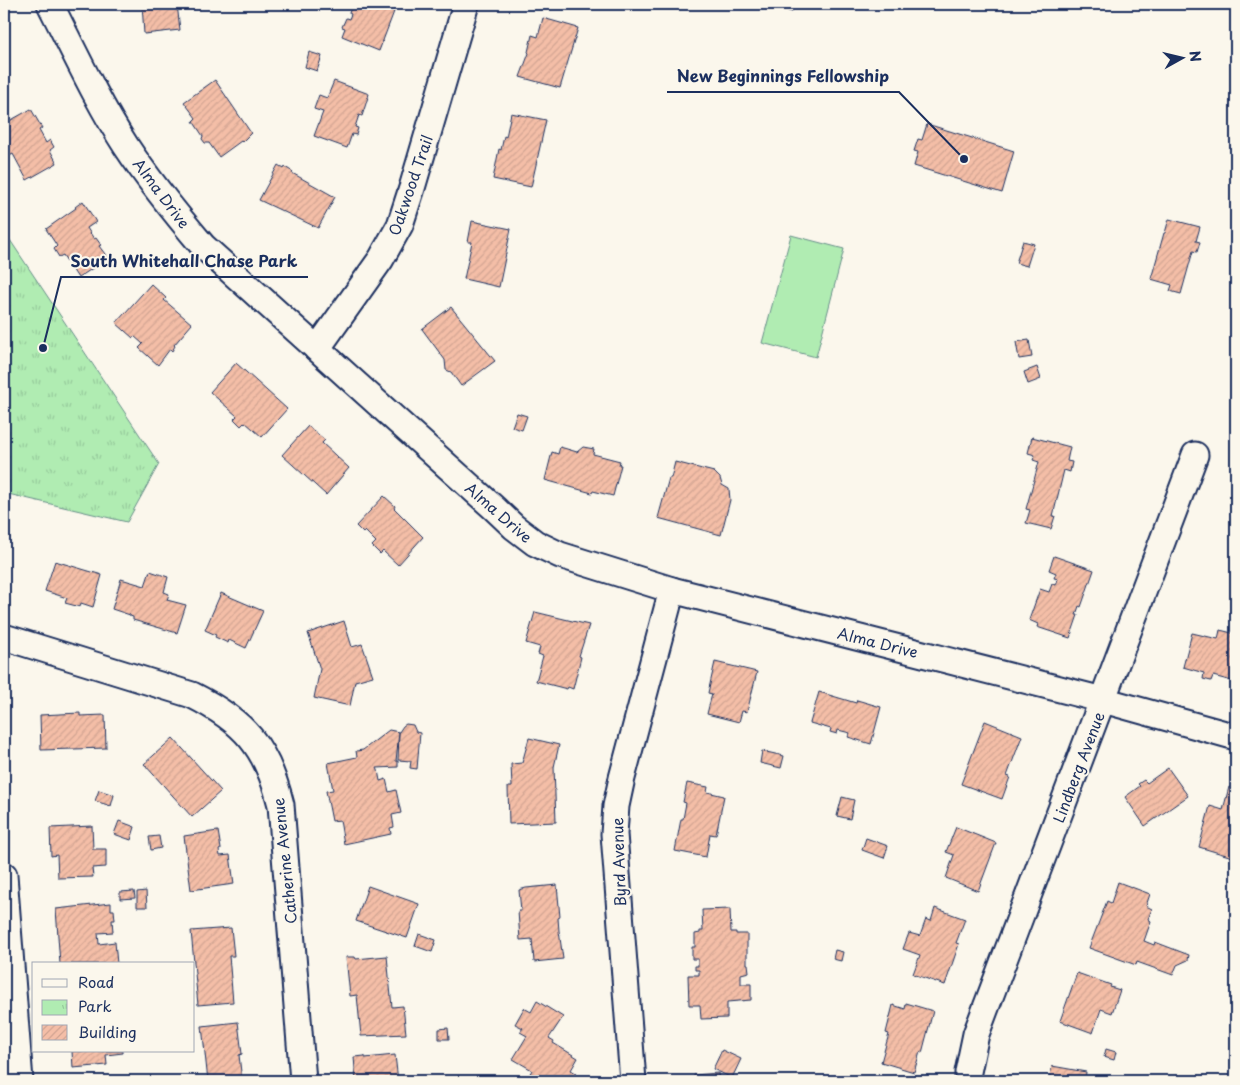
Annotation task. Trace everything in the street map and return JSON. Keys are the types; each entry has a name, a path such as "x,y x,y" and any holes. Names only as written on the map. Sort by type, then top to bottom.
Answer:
{"street":[{"name":"Alma Drive","path":"50,4 125,145 162,198 203,246 535,544 560,556 672,590 1103,700 1236,737"},
{"name":"Oakwood Trail","path":"317,349 381,259 400,225 466,4"},
{"name":"Lindberg Avenue","path":"968,1081 968,1072 976,1034 1195,455"},
{"name":"Byrd Avenue","path":"633,1081 614,834 616,806 672,590"},
{"name":"Catherine Avenue","path":"4,636 192,695 217,708 237,724 261,751 275,782 281,805 303,1081"},
{"path":"4,875 20,1081"}],"green space":[{"path":"4,231 159,464 127,522 4,493"},
{"path":"791,235 844,249 816,357 762,343"}],"building":[{"path":"142,4 177,4 180,30 144,34"},
{"path":"355,4 394,4 393,8 395,9 379,51 342,36 345,28 342,27 346,18 349,19 352,5 354,6"},
{"path":"765,4 794,4 792,12"},
{"path":"543,18 578,28 560,88 520,77 529,53 532,35 538,37"},
{"path":"309,52 322,56 317,71 305,67"},
{"path":"215,80 251,133 242,142 219,157 209,143 205,143 202,139 203,136 193,121 196,118 184,102"},
{"path":"334,81 369,94 362,116 359,115 355,127 358,128 356,135 352,134 347,148 314,136 323,112 314,109 319,95 327,98"},
{"path":"31,109 42,128 39,130 46,143 50,140 54,147 50,150 57,163 27,180 13,154 4,159 4,147 6,145 4,140 4,124"},
{"path":"511,113 546,120 531,187 493,179 499,149 501,150 504,136 506,137"},
{"path":"927,124 1014,151 1002,193 914,166 918,152 914,151 918,139 922,140"},
{"path":"278,165 284,169 285,167 292,173 335,197 318,228 259,200"},
{"path":"83,201 96,222 87,228 94,239 96,238 101,245 99,246 108,258 78,278 63,255 59,257 54,249 57,246 46,229"},
{"path":"1169,219 1200,227 1196,241 1200,242 1197,252 1193,251 1181,294 1170,291 1172,285 1151,279"},
{"path":"472,221 511,229 499,287 464,279 472,242 468,242"},
{"path":"1023,241 1034,244 1027,266 1016,263"},
{"path":"151,284 166,298 164,300 192,324 174,345 172,351 170,349 158,365 139,348 143,344 116,323"},
{"path":"451,307 495,361 461,386 451,372 446,370 445,360 422,329"},
{"path":"1029,340 1032,357 1019,359 1016,342"},
{"path":"236,363 287,409 262,437 245,422 241,426 234,419 237,416 210,392"},
{"path":"1037,367 1041,379 1028,384 1024,372"},
{"path":"517,413 527,416 522,430 512,427"},
{"path":"308,426 325,440 322,443 349,468 326,495 282,455"},
{"path":"1032,437 1070,447 1067,461 1072,462 1070,472 1064,470 1051,529 1026,523 1030,510 1026,509 1039,462 1033,460 1035,455 1028,453"},
{"path":"560,447 577,452 583,447 594,449 593,454 620,461 619,465 621,465 613,496 593,491 592,493 545,480 552,452 558,454"},
{"path":"675,462 714,472 720,478 722,485 729,489 730,500 721,535 658,518"},
{"path":"384,496 423,537 398,565 383,551 380,554 372,546 376,542 365,531 363,533 356,526"},
{"path":"1054,556 1094,570 1081,607 1079,606 1070,638 1037,627 1038,624 1029,620 1040,589 1049,592 1052,584 1056,585 1058,579 1054,578 1056,573 1049,570"},
{"path":"55,561 102,575 93,607 81,603 80,607 65,603 67,598 45,591"},
{"path":"150,571 168,577 164,592 169,594 167,600 186,605 177,633 133,620 133,617 130,615 112,609 121,579 145,586"},
{"path":"221,593 263,611 246,648 229,640 228,643 205,630"},
{"path":"535,612 589,625 579,656 581,657 573,689 536,681 543,656 538,654 540,647 526,643"},
{"path":"344,621 352,647 362,644 373,676 355,681 350,706 314,698 320,669 308,633"},
{"path":"1220,630 1236,634 1236,666 1232,681 1213,676 1211,681 1203,679 1204,673 1183,667 1192,633 1218,639"},
{"path":"715,662 757,672 747,712 742,711 739,722 707,714 712,694 708,693"},
{"path":"819,692 856,703 857,700 881,707 871,744 848,737 850,733 838,730 837,734 830,732 831,729 810,723"},
{"path":"80,713 80,716 105,715 106,748 41,750 40,715"},
{"path":"985,721 1022,736 1007,776 1010,777 1002,799 961,784"},
{"path":"406,724 413,725 416,732 420,733 417,769 410,768 411,761 398,760 399,732"},
{"path":"389,730 399,732 396,761 398,761 398,767 377,768 380,781 386,779 389,792 396,790 401,813 392,815 394,827 390,828 391,834 344,844 340,820 332,821 326,791 333,790 328,763 357,757 356,751 363,750"},
{"path":"173,738 221,791 192,817 144,764"},
{"path":"529,738 559,745 554,767 556,822 509,824 508,787 512,787 511,764 522,763"},
{"path":"762,751 784,756 781,768 760,763"},
{"path":"1168,768 1188,796 1145,826 1125,797 1140,786 1138,784 1144,780 1147,783"},
{"path":"687,783 708,787 707,792 724,796 716,835 710,834 706,857 675,851 686,803 683,802"},
{"path":"1229,787 1236,790 1236,858 1199,847 1210,806 1223,810"},
{"path":"99,790 114,795 111,806 95,801"},
{"path":"842,797 854,800 850,819 837,816"},
{"path":"119,821 135,827 131,840 114,834"},
{"path":"92,826 93,849 106,849 106,867 92,868 93,877 58,878 57,855 51,856 50,828"},
{"path":"956,827 996,843 978,891 946,878 954,855 946,852"},
{"path":"218,831 221,849 219,850 220,856 230,855 234,884 191,890 184,836"},
{"path":"159,836 161,848 151,850 149,837"},
{"path":"866,838 888,846 884,858 862,850"},
{"path":"1118,882 1150,894 1146,906 1152,909 1148,919 1151,921 1144,941 1154,945 1155,942 1189,955 1188,960 1177,965 1173,975 1137,962 1136,965 1089,948 1107,901 1111,903"},
{"path":"557,885 560,917 558,918 559,931 563,959 534,962 532,939 520,940 518,911 521,911 519,890"},
{"path":"368,886 419,904 407,938 356,921"},
{"path":"134,891 135,898 120,899 120,892"},
{"path":"146,891 147,907 137,907 137,892"},
{"path":"111,903 111,910 114,910 115,920 112,920 113,932 98,933 99,944 115,942 117,962 60,962 56,909"},
{"path":"935,908 965,919 956,943 959,944 945,985 913,974 920,955 903,949 909,933 920,936 926,919 931,921"},
{"path":"730,909 731,932 747,934 747,964 749,972 741,974 741,984 751,984 751,1000 727,1002 727,1018 701,1019 700,1005 689,1005 688,975 699,975 699,970 695,970 695,966 698,966 698,959 692,959 692,947 695,947 695,934 703,931 702,910"},
{"path":"231,928 234,956 229,956 233,1002 198,1005 191,931"},
{"path":"419,934 436,940 432,952 415,946"},
{"path":"835,950 843,952 841,961 833,959"},
{"path":"387,956 392,1007 403,1006 406,1034 361,1036 357,995 350,996 346,957 355,957 356,959"},
{"path":"1077,973 1120,990 1112,1013 1101,1009 1093,1033 1060,1021"},
{"path":"537,1001 563,1017 549,1038 554,1041 553,1043 578,1058 571,1070 576,1073 571,1081 534,1081 528,1077 532,1070 513,1059 527,1036 520,1032 523,1028 515,1024 524,1008 531,1012"},
{"path":"906,1003 933,1011 922,1053 920,1052 914,1072 881,1062 889,1034 886,1033 893,1005 905,1009"},
{"path":"238,1022 242,1054 239,1055 242,1081 208,1081 202,1026"},
{"path":"448,1028 449,1039 439,1039 439,1029"},
{"path":"1106,1049 1116,1052 1114,1060 1104,1057"},
{"path":"722,1050 741,1059 732,1078 713,1069"},
{"path":"72,1052 123,1052 106,1055 107,1065 73,1068"},
{"path":"395,1055 398,1081 356,1081 354,1057 365,1056 365,1058"},
{"path":"1052,1066 1086,1072 1085,1081 1049,1081"},
{"path":"718,1073 719,1081 694,1081 694,1075"}],"place":[{"name":"New Beginnings Fellowship","path":"964,159"},
{"name":"South Whitehall Chase Park","path":"43,348"}]}
